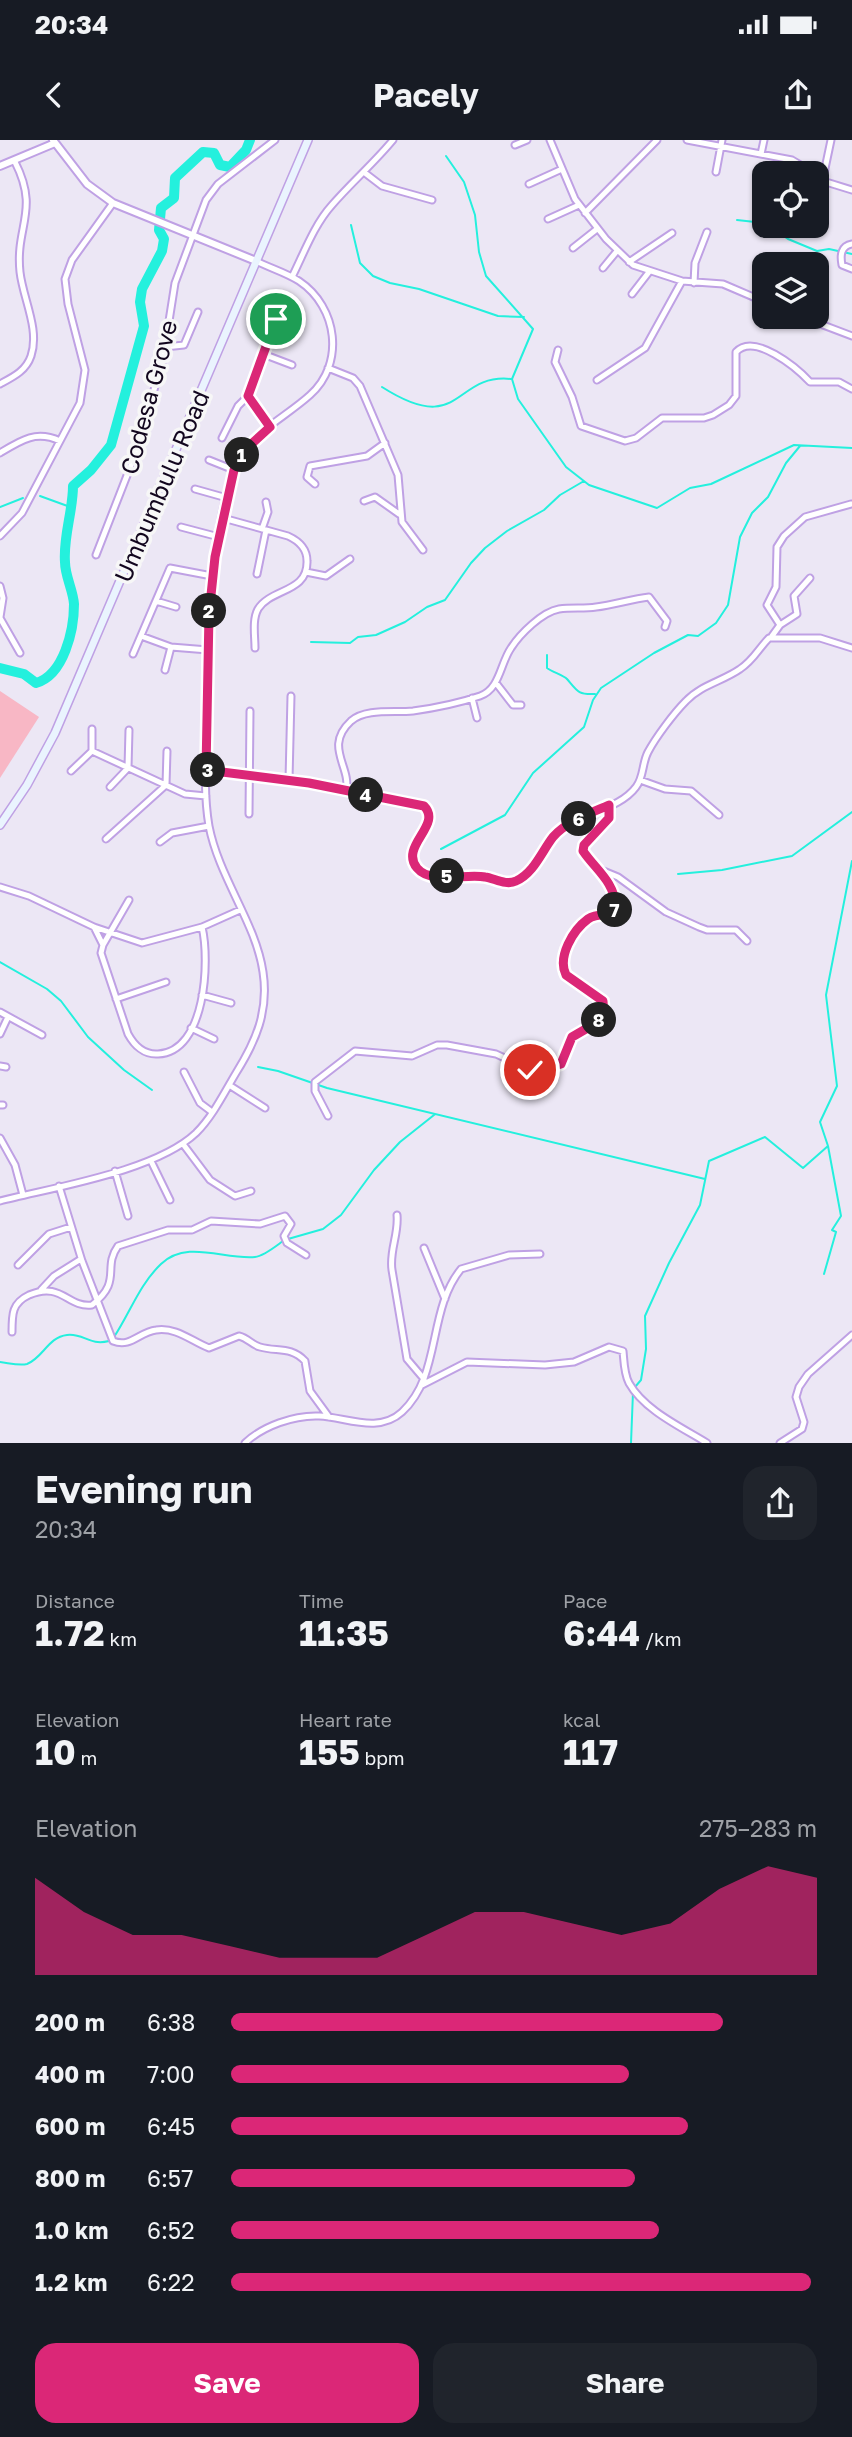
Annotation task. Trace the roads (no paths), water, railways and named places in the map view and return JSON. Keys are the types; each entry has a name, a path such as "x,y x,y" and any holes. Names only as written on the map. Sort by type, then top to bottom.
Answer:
{"main road":[{"name":"Umbumbulu Road","path":"0,825 27,785 55,733 308,140"}],"street":[{"name":"Codesa Grove","path":"96,555 125,482 165,347 175,283 206,200 214,189 275,140"},
{"path":"292,277 326,212 393,140"},
{"path":"515,145 527,140"},
{"path":"550,140 579,205 597,229 629,262 649,272 682,281 723,284 752,297"},
{"path":"645,150 647,140"},
{"path":"585,214 657,140"},
{"path":"687,140 722,143 793,161"},
{"path":"761,154 764,140"},
{"path":"823,161 831,140"},
{"path":"0,166 15,162 54,141 87,184 113,202 155,222 292,277 314,294 327,313 333,340 328,368 313,392 248,447 234,470 212,576 205,796 217,857 261,962 264,1004 256,1039 212,1112 183,1144 151,1161 0,1201"},
{"path":"716,172 722,143"},
{"path":"0,384 26,366 33,347 33,334 19,264 28,193 15,162"},
{"path":"529,184 562,169"},
{"path":"365,173 382,187 432,200"},
{"path":"829,183 852,190"},
{"path":"0,536 22,513 80,403 85,377 66,296 67,272 113,202"},
{"path":"548,219 579,205"},
{"path":"573,248 597,229"},
{"path":"694,282 695,263 706,232"},
{"path":"629,262 672,233"},
{"path":"852,244 846,245 841,258 842,265 852,269"},
{"path":"603,268 617,251"},
{"path":"632,295 649,272"},
{"path":"597,380 645,348 682,281"},
{"path":"165,347 184,345 198,312"},
{"path":"222,439 238,406 248,396 274,318 300,328"},
{"path":"829,327 852,336"},
{"path":"558,350 555,362 572,397 581,426 621,440 636,438 662,418 704,418 729,405 736,392 736,352 744,345 754,345 786,361 810,382 839,382 852,389"},
{"path":"263,354 292,365"},
{"path":"328,368 357,381 386,443 400,482 400,514 404,527 423,550"},
{"path":"248,396 270,427"},
{"path":"0,453 29,436 45,436 60,441"},
{"path":"315,484 307,477 310,466 367,456 386,443"},
{"path":"209,460 234,470"},
{"path":"195,489 227,498"},
{"path":"364,502 375,497 400,514"},
{"path":"257,574 268,512 266,502"},
{"path":"780,625 767,606 776,587 779,543 796,523 805,517 851,504"},
{"path":"223,518 288,536 301,544 307,557 306,572 293,587 259,607 255,622 255,648"},
{"path":"181,527 219,537"},
{"path":"306,572 326,576 350,559"},
{"path":"133,654 171,567 212,576"},
{"path":"206,770 289,780 426,808 429,818 413,848 412,858 421,872 435,877 472,875 514,882 543,855 552,838 573,822 633,791 640,780 648,753 685,701 702,688 744,666 780,625 797,614 794,596 810,578"},
{"path":"0,586 3,598 0,618 20,653"},
{"path":"346,791 347,778 338,754 342,733 351,721 363,715 411,711 487,693 496,682 513,645 552,610 594,608 649,597 667,621 665,627"},
{"path":"156,601 176,607"},
{"path":"141,636 171,647 208,650"},
{"path":"772,636 820,638 852,648"},
{"path":"165,670 171,647"},
{"path":"496,682 513,705 521,705"},
{"path":"289,780 291,696"},
{"path":"472,698 477,718"},
{"path":"249,814 250,712"},
{"path":"71,771 92,751 92,729"},
{"path":"110,787 128,768 129,730"},
{"path":"92,751 191,795 205,796"},
{"path":"106,839 166,785 167,751"},
{"path":"640,780 665,789 691,791 719,815"},
{"path":"328,1116 315,1091 315,1082 355,1051 412,1056 437,1045 447,1045 496,1054 530,1070 561,1064 572,1037 604,1015 603,1001 566,975 562,965 568,947 587,920 615,911 613,890 601,870 584,854 583,848 609,818 609,805"},
{"path":"160,842 172,833 209,826"},
{"path":"601,870 618,877 666,912 707,930 736,930 743,933 747,941"},
{"path":"0,887 29,896 94,927 131,941 147,943 202,927 240,910"},
{"path":"130,900 103,945 102,958 131,1039 148,1052 158,1054 176,1049 191,1028 202,996 207,961 202,927"},
{"path":"94,927 103,945"},
{"path":"116,999 166,982"},
{"path":"202,996 230,1003"},
{"path":"0,1012 42,1035"},
{"path":"0,1034 8,1017"},
{"path":"191,1028 214,1039"},
{"path":"184,1072 197,1099 212,1112"},
{"path":"229,1085 265,1108"},
{"path":"0,1138 15,1165 23,1195"},
{"path":"183,1144 215,1184 235,1196 251,1191"},
{"path":"151,1161 170,1200"},
{"path":"115,1171 128,1216"},
{"path":"59,1186 81,1259 110,1337 116,1342 128,1343 149,1332 162,1330 188,1336 209,1348 239,1336 261,1347 297,1353 308,1366 310,1391 329,1417"},
{"path":"397,1215 398,1230 391,1259 392,1270 407,1359 423,1382"},
{"path":"41,1290 53,1290 87,1306 104,1296 111,1282 113,1256 118,1246 169,1230 192,1230 218,1221 260,1224 285,1216 291,1224 285,1236 287,1243 306,1255"},
{"path":"18,1265 49,1234 71,1227"},
{"path":"424,1248 445,1299"},
{"path":"245,1443 258,1431 303,1416 329,1417 347,1422 388,1421 411,1403 423,1382 445,1299 458,1273 466,1267 509,1255 541,1254"},
{"path":"12,1332 12,1311 17,1302 41,1290 54,1276 81,1259"},
{"path":"780,1443 802,1429 804,1422 796,1397 803,1380 852,1335"},
{"path":"423,1382 467,1362 545,1365 574,1362 613,1346 623,1351 628,1381 636,1392 662,1415 707,1443"}],"waterway":[{"path":"0,668 24,674 36,683 54,671 65,650 74,615 65,553 73,486 91,470 111,445 144,326 140,302 142,289 162,251 164,239 159,230 161,208 174,198 175,178 203,152 214,153 220,165 230,167 246,150 250,140"},
{"path":"446,156 464,182 475,215 479,252 486,276 533,329 512,379 518,399 566,467 589,485 657,508 690,488 711,484 794,445 852,448"},
{"path":"737,220 752,222"},
{"path":"351,225 360,263 373,276 498,316 524,317"},
{"path":"787,238 817,251 829,249 852,254"},
{"path":"382,387 408,401 428,406 443,405 492,380 511,379"},
{"path":"441,849 505,815 533,773 584,727 593,700 601,688 654,653 688,635 698,636 716,623 728,605 740,537 752,513 768,497 786,463 800,446"},
{"path":"311,642 350,643 358,637 376,635 445,600 485,548 584,481"},
{"path":"40,496 73,508"},
{"path":"0,507 23,498"},
{"path":"547,655 547,668 565,678 578,691 595,694"},
{"path":"678,874 722,870 792,856 852,812"},
{"path":"635,1387 641,1380 646,1349 645,1316 700,1205 709,1161 765,1137 803,1168 828,1146 820,1122 837,1086 826,995 852,861"},
{"path":"0,962 47,989 61,1001 88,1037 124,1070 152,1090"},
{"path":"258,1067 327,1088 705,1179"},
{"path":"288,1239 323,1229 341,1215 374,1170 400,1142 434,1115"},
{"path":"824,1274 836,1232 832,1230 841,1216 828,1146"},
{"path":"114,1337 153,1272 171,1257 194,1252 255,1257 283,1241"},
{"path":"0,1362 27,1364 50,1343 67,1335 96,1342 109,1341"},
{"path":"631,1443 633,1392"}]}
